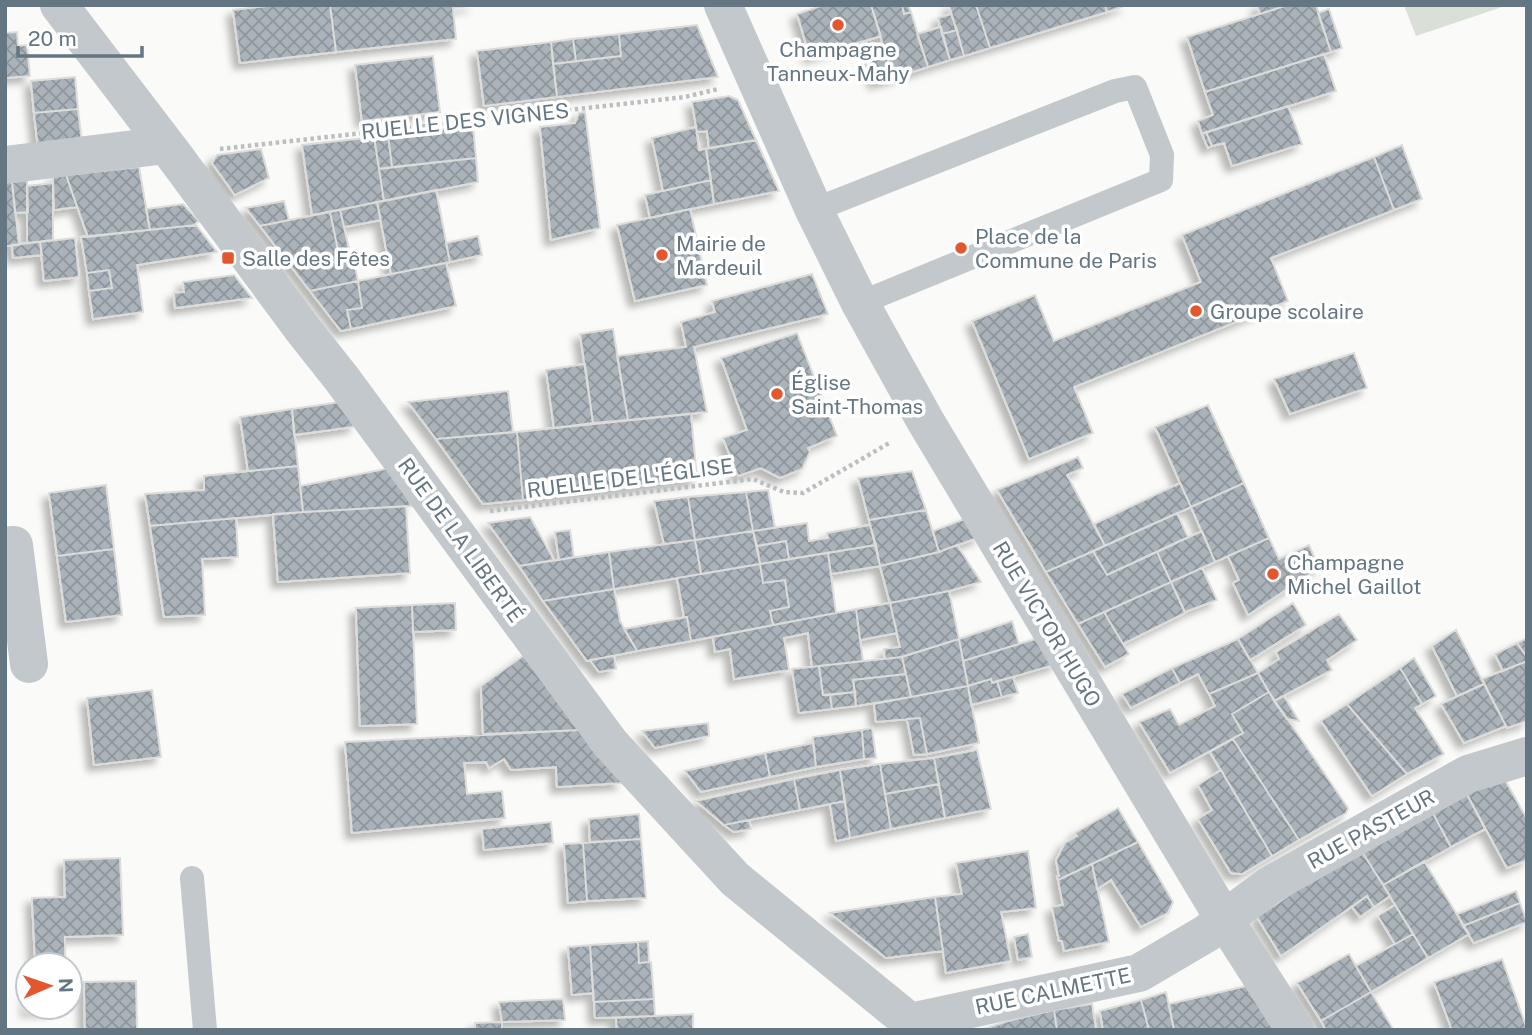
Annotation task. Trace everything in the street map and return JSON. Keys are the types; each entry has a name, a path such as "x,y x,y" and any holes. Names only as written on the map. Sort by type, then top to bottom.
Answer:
{"street":[{"name":"RUE DE LA LIBERTÉ","path":"59,5 444,516 610,743 735,879 911,1026"},
{"name":"RUE VICTOR HUGO","path":"723,5 814,210 860,303 926,422 1224,919 1295,1030"},
{"path":"5,164 169,149"},
{"path":"5,546 14,545 29,664"},
{"name":"RUE PASTEUR","path":"1224,919 1270,885 1468,774 1527,755"},
{"name":"RUE CALMETTE","path":"911,1026 1139,973 1207,933 1224,919"}],"lane":[{"path":"814,210 1115,91 1135,87 1162,155 1161,180 860,303"},
{"path":"192,878 205,1030"}],"path":[{"name":"RUELLE DES VIGNES","path":"169,149 685,97 756,79"},
{"name":"RUELLE DE L'ÉGLISE","path":"444,516 753,479 784,492 803,493 926,422"}],"shaded area":[{"path":"1404,5 1508,5 1416,36"}],"building":[{"path":"276,5 330,5 336,52 240,63 233,10"},
{"path":"330,5 475,5 453,8 456,39 336,52"},
{"name":"Champagne Tanneux-Mahy","path":"824,5 871,5 881,36 810,57 797,14"},
{"path":"871,5 902,5 904,14 911,12 928,67 893,78"},
{"path":"902,5 908,5 911,12 904,14"},
{"path":"949,5 976,5 990,48 964,56"},
{"path":"976,5 1105,5 1107,12 990,48"},
{"path":"1105,5 1127,5 1107,12"},
{"path":"1257,5 1288,5 1260,14"},
{"path":"1288,5 1316,5 1331,52 1205,92 1187,37"},
{"path":"1329,9 1342,48 1331,52 1318,13"},
{"path":"951,14 957,30 942,34 938,18"},
{"path":"697,25 718,77 557,97 553,64 621,56 619,34"},
{"path":"941,27 950,60 928,67 917,34"},
{"path":"957,30 964,56 950,60 942,34"},
{"path":"17,32 18,46 27,45 30,76 5,78 5,33"},
{"path":"619,34 621,56 576,61 573,39"},
{"path":"573,39 576,61 553,64 551,42"},
{"path":"551,42 557,97 484,106 477,51"},
{"path":"886,54 893,78 875,83 868,60"},
{"path":"1324,54 1336,91 1202,134 1198,121 1213,115 1205,92"},
{"path":"433,56 440,112 362,121 355,65"},
{"path":"75,77 78,109 34,113 31,81"},
{"path":"729,96 738,100 756,140 709,148 707,131 697,132 692,102"},
{"path":"1288,106 1302,144 1232,166 1224,143 1212,146 1206,132"},
{"path":"78,109 82,143 38,148 34,113"},
{"path":"585,112 600,228 551,240 540,127 575,123 579,113"},
{"path":"473,126 476,158 392,167 388,135"},
{"path":"696,127 699,150 706,149 711,180 663,191 652,138"},
{"path":"1206,132 1212,146 1208,148 1202,134"},
{"path":"388,135 392,167 379,169 374,137"},
{"path":"374,137 384,201 312,215 302,145"},
{"path":"756,140 779,191 714,204 706,149"},
{"path":"1402,145 1422,199 1394,210 1374,157"},
{"path":"261,149 269,178 235,195 212,163 217,155"},
{"name":"Groupe scolaire","path":"1374,157 1394,210 1271,258 1288,301 1074,387 1093,433 1029,459 972,321 1035,295 1054,341 1201,282 1182,235"},
{"path":"476,158 478,182 384,201 379,169"},
{"path":"139,167 150,230 88,237 66,175"},
{"path":"66,175 77,207 54,210 53,177"},
{"path":"27,180 28,212 15,213 12,182"},
{"path":"711,180 714,204 650,218 645,195"},
{"path":"5,182 12,182 19,245 5,246"},
{"path":"53,183 53,240 27,243 27,186"},
{"path":"436,190 450,262 391,274 377,202"},
{"path":"284,201 289,220 260,226 246,208"},
{"path":"377,202 381,220 344,227 340,210"},
{"path":"183,204 199,221 196,225 150,230 146,209"},
{"name":"Mairie de Mardeuil","path":"690,209 707,285 635,301 617,225"},
{"path":"340,210 350,253 339,255 330,212"},
{"path":"330,212 339,255 352,253 358,281 310,291 260,226"},
{"path":"196,225 217,252 137,265 143,312 93,319 89,291 112,288 109,270 87,273 81,237"},
{"path":"478,236 482,255 450,262 446,243"},
{"path":"75,238 79,277 44,281 40,242"},
{"path":"40,242 42,255 13,258 12,245"},
{"path":"446,263 456,306 351,329 347,310 362,308 358,281"},
{"path":"109,270 112,288 89,291 87,273"},
{"path":"812,274 828,314 694,347 707,412 628,420 617,356 686,347 681,322 715,312 712,301"},
{"path":"234,275 252,298 175,308 174,293 184,292 183,282"},
{"path":"358,281 362,308 347,310 351,329 341,331 310,291"},
{"path":"613,329 628,420 593,423 580,334"},
{"name":"Église Saint-Thomas","path":"797,333 837,436 808,448 810,452 802,469 780,478 761,468 738,476 723,438 747,430 721,358"},
{"path":"1354,353 1367,388 1290,414 1274,379"},
{"path":"585,364 593,423 554,428 546,370"},
{"path":"508,391 513,432 436,439 408,402"},
{"path":"340,402 356,424 352,427 294,435 292,409"},
{"path":"1208,405 1244,483 1191,507 1155,427"},
{"path":"292,409 298,466 248,471 240,417"},
{"path":"691,414 697,479 523,500 517,432"},
{"path":"517,432 523,500 483,504 436,439"},
{"path":"1078,457 1083,468 1067,475 1105,546 1046,572 997,490"},
{"path":"298,466 303,512 150,526 145,494 204,490 204,476"},
{"path":"390,468 412,506 303,512 300,486"},
{"path":"912,471 926,510 869,520 858,478"},
{"path":"1180,483 1191,507 1105,546 1094,524"},
{"path":"1244,483 1269,538 1215,562 1191,507"},
{"path":"106,485 114,549 57,556 49,493"},
{"path":"768,490 775,528 753,531 746,492"},
{"path":"746,492 753,531 695,540 688,497"},
{"path":"688,497 695,540 664,544 654,501"},
{"path":"406,506 410,573 278,582 273,514"},
{"path":"926,510 939,552 880,566 869,520"},
{"path":"1177,513 1188,537 1107,575 1093,551"},
{"path":"530,517 554,560 519,566 488,523"},
{"path":"236,518 238,557 202,559 205,615 164,617 150,526"},
{"path":"967,518 980,537 939,552 933,531"},
{"path":"807,523 809,541 828,538 827,533 870,525 876,545 789,559 786,541 757,546 753,531"},
{"path":"570,530 574,557 559,560 555,532"},
{"path":"753,531 760,564 701,574 695,540"},
{"path":"1202,531 1215,562 1171,582 1157,552"},
{"name":"Champagne Michel Gaillot","path":"1269,538 1279,559 1309,545 1319,568 1248,615 1233,583 1239,580 1228,556"},
{"path":"695,540 701,574 614,589 609,552"},
{"path":"786,541 789,559 760,564 757,546"},
{"path":"876,545 880,566 831,574 828,553"},
{"path":"957,545 981,582 890,603 880,566"},
{"path":"114,549 122,615 66,622 57,556"},
{"path":"1093,551 1107,575 1157,552 1171,582 1078,624 1046,572"},
{"path":"609,552 614,589 543,601 519,566"},
{"path":"828,553 836,613 773,625 770,611 789,607 785,580 763,583 760,564"},
{"path":"760,564 763,583 785,580 789,607 770,611 773,625 691,641 677,578"},
{"path":"1202,568 1217,600 1185,612 1171,582"},
{"path":"1171,582 1185,613 1123,644 1104,612"},
{"path":"614,589 620,621 637,651 587,661 543,601"},
{"path":"949,591 959,639 901,657 885,659 884,649 900,647 890,603"},
{"path":"455,603 456,630 413,632 412,605"},
{"path":"890,603 897,633 860,640 856,609"},
{"path":"1293,603 1306,625 1250,660 1238,639"},
{"path":"412,605 417,724 360,726 356,608"},
{"path":"856,609 863,661 812,667 808,633 784,638 789,670 734,679 730,649 715,652 713,637"},
{"path":"1104,612 1129,654 1105,667 1078,624"},
{"path":"1339,614 1357,640 1327,660 1332,670 1274,701 1258,673 1279,659 1276,652"},
{"path":"687,617 691,641 637,651 624,629"},
{"path":"1012,621 1019,644 963,661 959,639"},
{"path":"1456,630 1484,684 1457,696 1432,646"},
{"path":"1042,637 1057,664 992,683 991,679 968,686 963,661"},
{"path":"1527,638 1527,657 1517,643"},
{"path":"959,639 968,686 911,697 902,657"},
{"path":"1238,639 1258,673 1209,694 1198,674 1180,683 1172,668"},
{"path":"1517,643 1527,661 1503,671 1495,654"},
{"path":"527,653 581,730 483,734 481,686"},
{"path":"614,656 616,669 599,672 590,660"},
{"path":"902,657 906,674 853,680 855,692 823,695 819,666"},
{"path":"1414,658 1436,696 1422,704 1400,668"},
{"path":"1527,661 1527,721 1507,728 1482,679"},
{"path":"819,666 823,695 830,695 832,709 799,713 792,669"},
{"path":"1172,668 1180,683 1131,708 1122,694"},
{"path":"1400,668 1422,704 1415,708 1444,754 1407,774 1347,704"},
{"path":"1258,673 1269,692 1232,714 1243,733 1170,773 1139,722 1170,709 1179,725 1215,706 1209,694"},
{"path":"906,674 911,697 856,706 853,680"},
{"path":"1013,677 1018,693 1002,697 997,681"},
{"path":"991,679 992,683 997,681 1002,697 971,705 968,686"},
{"path":"1484,684 1506,726 1464,743 1441,704"},
{"path":"968,686 979,743 927,754 920,718 876,722 874,704"},
{"path":"152,690 161,757 94,765 87,698"},
{"path":"855,692 856,706 832,709 830,695"},
{"path":"1269,692 1348,808 1346,813 1299,840 1233,739 1243,733 1232,714"},
{"path":"1284,696 1299,721 1287,719 1274,701"},
{"path":"1347,704 1407,774 1372,796 1321,721"},
{"path":"920,718 927,754 914,755 907,719"},
{"path":"708,723 709,736 655,748 642,731"},
{"path":"872,728 876,758 864,759 862,730"},
{"path":"581,730 623,783 557,787 556,767 511,770 504,759 489,768 486,762 464,763 467,794 502,791 505,818 352,833 345,742"},
{"path":"862,730 864,759 816,767 813,737"},
{"path":"1233,739 1299,840 1272,856 1210,752"},
{"path":"813,743 816,767 770,777 765,753"},
{"path":"977,750 991,809 945,818 934,758"},
{"path":"765,753 770,777 701,792 685,771"},
{"path":"934,758 939,784 885,794 880,764"},
{"path":"880,764 891,829 850,838 840,770"},
{"path":"840,770 845,801 800,810 794,779"},
{"path":"1221,770 1272,856 1242,874 1231,873 1198,819 1212,810 1198,785"},
{"path":"1500,771 1527,819 1527,860 1507,868 1464,789"},
{"path":"794,779 800,810 724,825 696,801"},
{"path":"939,784 945,818 891,829 885,794"},
{"path":"1464,789 1485,829 1451,847 1429,806"},
{"path":"845,801 850,838 836,841 830,804"},
{"path":"1429,806 1451,847 1383,885 1359,847"},
{"path":"1118,808 1138,842 1058,880 1056,860 1065,843 1077,836 1075,833"},
{"path":"639,814 641,839 590,842 589,819"},
{"path":"749,820 751,829 734,832 724,825"},
{"path":"551,822 553,843 484,850 482,829"},
{"path":"641,839 646,898 587,901 583,843"},
{"path":"1138,842 1173,902 1168,913 1141,927 1111,880 1097,889 1092,864"},
{"path":"583,843 587,901 568,903 564,844"},
{"path":"1359,847 1390,896 1374,907 1367,896 1281,956 1257,917"},
{"path":"1028,851 1036,908 1001,912 1011,961 946,973 935,897 962,894 956,863"},
{"path":"120,858 123,935 65,937 65,951 34,951 32,898 65,897 64,860"},
{"path":"1424,861 1469,934 1428,958 1383,885"},
{"path":"1092,864 1109,942 1064,951 1062,941 1059,941 1052,907 1063,905 1058,880"},
{"path":"1516,891 1520,903 1463,926 1457,914"},
{"path":"1367,896 1374,907 1360,917 1352,907"},
{"path":"935,897 943,951 886,958 830,913"},
{"path":"1520,903 1527,922 1474,943 1463,926"},
{"path":"1395,905 1413,934 1395,944 1378,916"},
{"path":"1028,934 1032,957 1018,960 1014,937"},
{"path":"1413,934 1428,958 1371,992 1356,966"},
{"path":"648,941 649,962 639,963 638,942"},
{"path":"638,942 639,963 651,962 654,999 594,1002 590,945"},
{"path":"590,945 593,993 572,995 568,947"},
{"path":"1349,954 1371,992 1321,1021 1297,983"},
{"path":"1502,959 1527,1029 1452,1030 1434,982"},
{"path":"136,981 137,1030 85,1030 84,982"},
{"path":"1251,985 1279,1030 1174,1030 1169,1004"},
{"path":"1166,992 1174,1030 1149,1030 1141,1000"},
{"path":"1371,992 1393,1029 1326,1030 1321,1021"},
{"path":"563,999 565,1020 502,1022 499,1002"},
{"path":"654,999 655,1016 595,1018 594,1002"},
{"path":"1141,1000 1149,1030 1103,1030 1100,1011"},
{"path":"1092,1004 1096,1030 1057,1030 1054,1010"},
{"path":"1054,1010 1057,1030 981,1030 1008,1021"},
{"path":"693,1014 693,1030 617,1030 616,1018"},
{"path":"502,1022 502,1030 475,1030 475,1023"}],"place":[{"name":"Champagne Tanneux-Mahy","path":"838,25"},
{"name":"Place de la Commune de Paris","path":"961,248"},
{"name":"Mairie de Mardeuil","path":"662,255"},
{"name":"Salle des Fêtes","path":"228,258"},
{"name":"Groupe scolaire","path":"1196,311"},
{"name":"Église Saint-Thomas","path":"777,394"},
{"name":"Champagne Michel Gaillot","path":"1273,574"}]}
